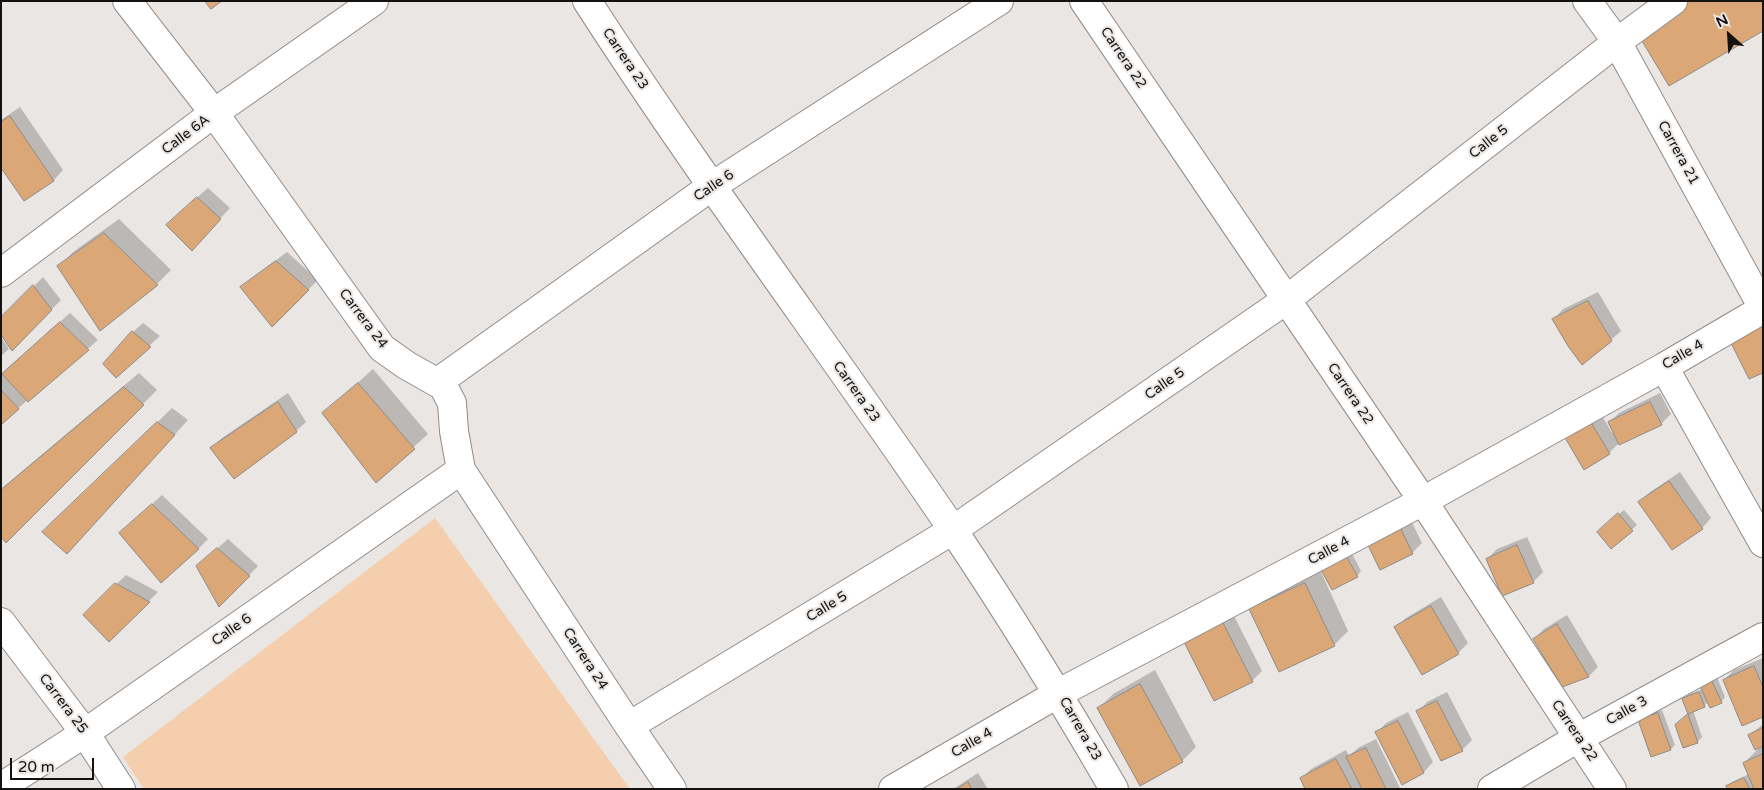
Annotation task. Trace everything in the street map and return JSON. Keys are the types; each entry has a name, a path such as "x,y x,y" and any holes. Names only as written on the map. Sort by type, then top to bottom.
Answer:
{"street":[{"name":"Carrera 24","path":"128,1 214,113 382,348 406,366 443,386 452,403 454,431 461,470 672,789"},
{"name":"Calle 6A","path":"1,273 214,113 374,1"},
{"name":"Carrera 23","path":"587,1 712,186 953,530 1059,693 1114,789"},
{"name":"Calle 6","path":"438,382 712,186 999,1"},
{"name":"Carrera 22","path":"1084,1 1423,501 1612,789"},
{"name":"Carrera 21","path":"1587,1 1617,42 1763,308"},
{"name":"Calle 5","path":"629,726 953,530 1286,300 1617,42 1673,1"},
{"name":"Calle 4","path":"892,789 1059,693 1423,501 1664,367 1763,308"},
{"path":"1664,367 1763,543"},
{"name":"Calle 6","path":"1,787 85,733 461,470"},
{"name":"Carrera 25","path":"1,622 85,733 121,789"},
{"name":"Calle 3","path":"1492,789 1578,738 1763,637"}],"shaded area":[{"path":"435,518 630,789 144,789 123,757"}],"building":[{"path":"205,1 222,1 211,9"},
{"path":"1682,1 1763,1 1763,31 1669,86 1636,31"},
{"path":"10,116 54,181 24,201 1,168 1,122"},
{"path":"197,197 221,219 192,251 166,225"},
{"path":"104,233 158,285 100,331 57,266"},
{"path":"276,261 309,290 272,327 240,287"},
{"path":"33,285 52,310 12,351 1,335 1,317"},
{"path":"1588,301 1612,341 1582,365 1552,319"},
{"path":"1763,317 1763,373 1749,379 1727,335"},
{"path":"60,322 89,350 28,402 2,374"},
{"path":"132,331 151,347 116,378 103,364"},
{"path":"358,383 415,449 376,483 322,413"},
{"path":"124,387 144,405 6,543 1,537 1,490"},
{"path":"1,390 19,409 1,425"},
{"path":"278,402 297,432 234,479 210,448"},
{"path":"1650,402 1662,425 1619,445 1608,422"},
{"path":"1587,416 1610,454 1584,470 1561,431"},
{"path":"157,422 175,435 67,554 42,532"},
{"path":"1669,481 1703,529 1672,550 1638,502"},
{"path":"152,504 199,549 161,583 119,533"},
{"path":"1618,513 1633,531 1611,549 1597,532"},
{"path":"1397,521 1413,554 1380,570 1364,537"},
{"path":"1517,545 1534,583 1502,596 1486,559"},
{"path":"217,548 250,576 219,607 196,566"},
{"path":"1345,554 1358,577 1332,590 1320,568"},
{"path":"115,583 150,602 109,642 83,615"},
{"path":"1305,583 1335,646 1279,672 1249,609"},
{"path":"1431,606 1459,654 1422,675 1394,627"},
{"path":"1222,621 1253,682 1214,701 1183,640"},
{"path":"1557,624 1589,677 1562,687 1533,639"},
{"path":"1754,666 1763,687 1763,717 1742,726 1723,680"},
{"path":"1712,681 1722,703 1710,708 1700,686"},
{"path":"1140,684 1183,762 1140,786 1097,708"},
{"path":"1699,692 1705,707 1688,714 1682,699"},
{"path":"1437,701 1463,751 1441,761 1416,711"},
{"path":"1658,713 1671,750 1651,757 1638,720"},
{"path":"1688,714 1698,743 1683,748 1675,725"},
{"path":"1398,721 1424,773 1402,785 1375,732"},
{"path":"1763,728 1763,746 1755,750 1748,735"},
{"path":"1366,748 1386,789 1362,789 1346,757"},
{"path":"1763,754 1763,789 1754,789 1743,763"},
{"path":"1336,759 1352,789 1305,789 1300,778"},
{"path":"1744,778 1750,789 1727,789 1726,786"},
{"path":"968,782 972,789 957,789"}]}
